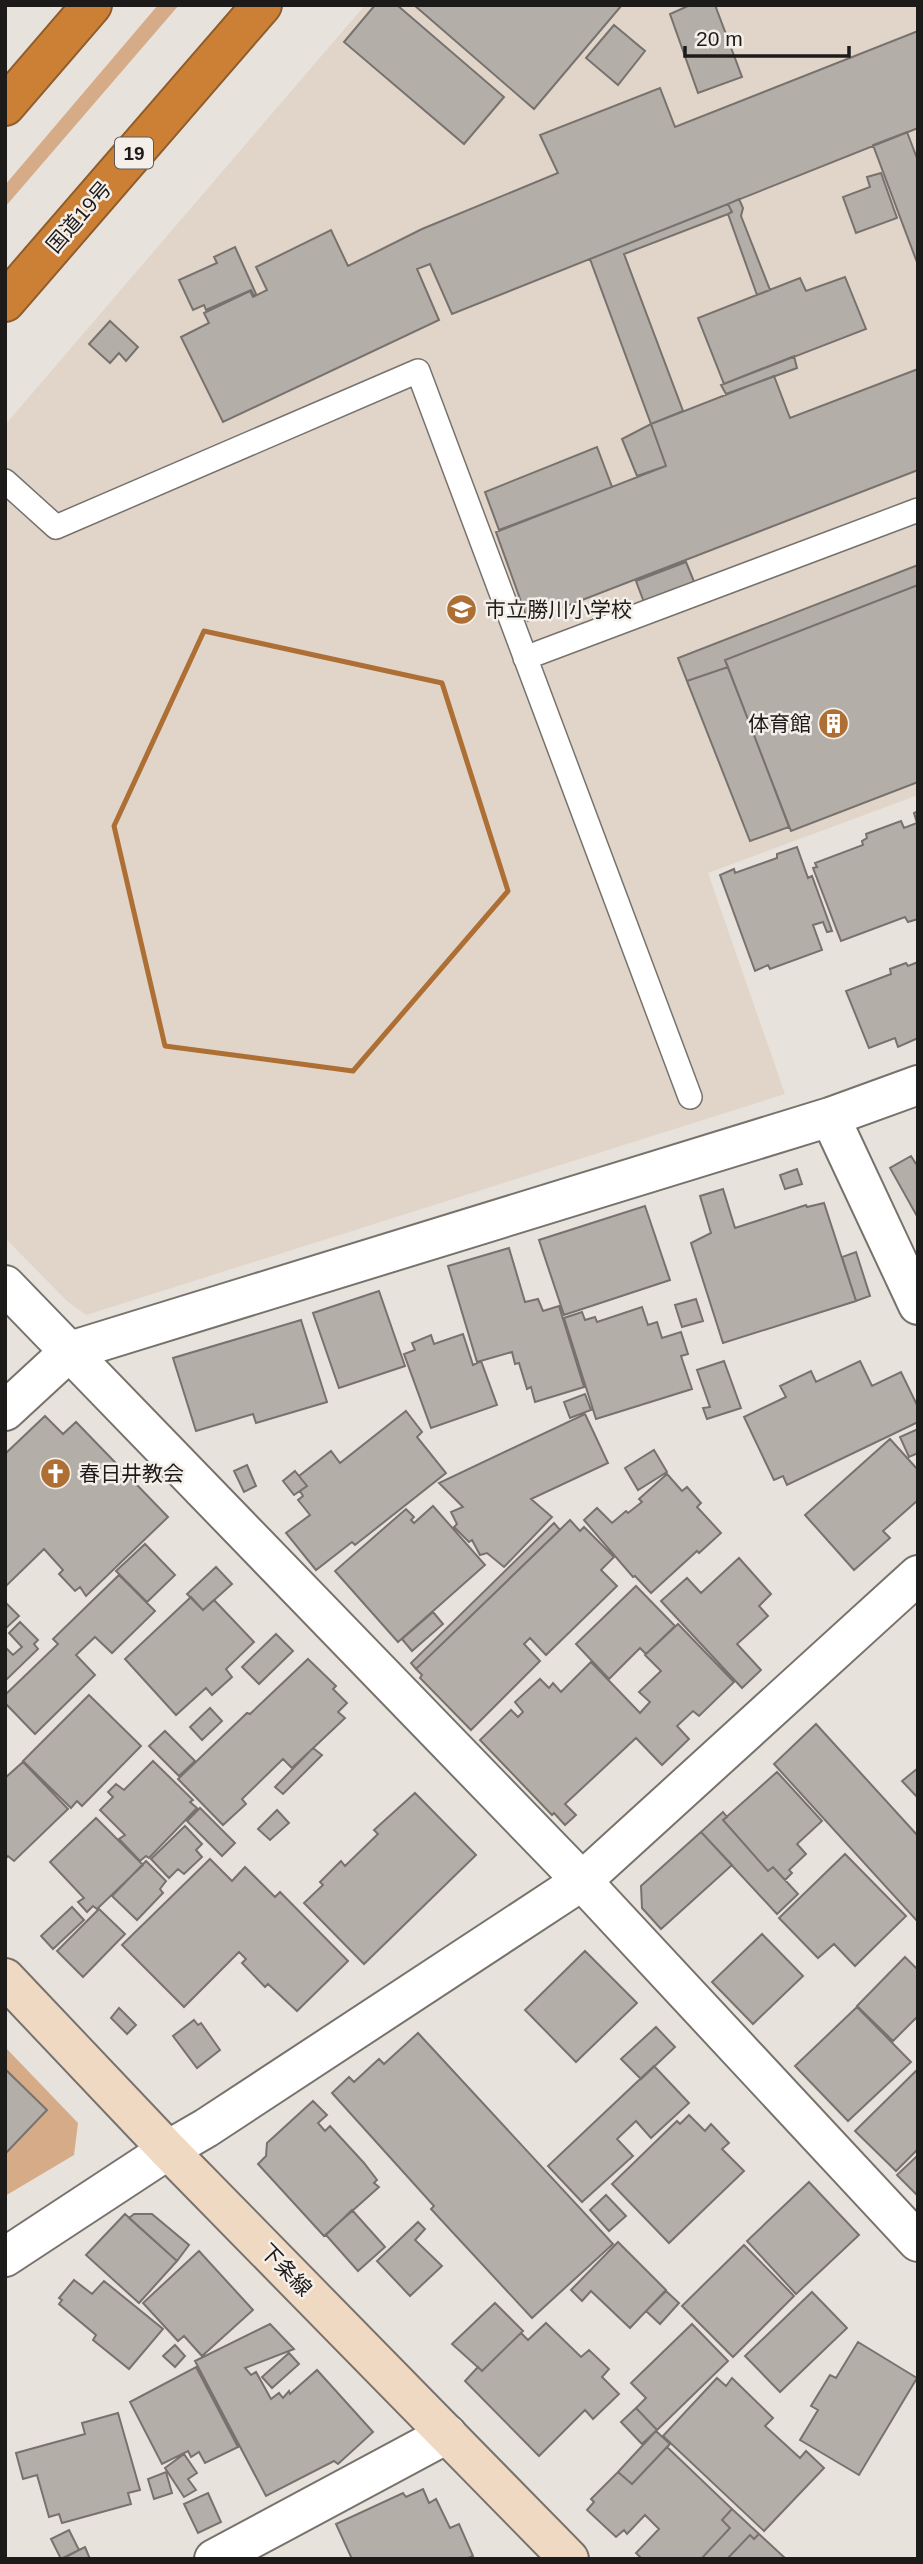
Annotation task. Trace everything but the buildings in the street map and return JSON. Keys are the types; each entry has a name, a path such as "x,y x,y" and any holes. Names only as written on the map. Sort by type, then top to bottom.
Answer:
{"highway":[{"path":"5,106 92,5"},
{"name":"国道19号","path":"5,302 262,5"}],"street":[{"path":"5,1411 70,1351 830,1117 918,1085"},
{"path":"830,1117 918,1305"},
{"path":"5,1285 582,1881 918,2242"},
{"path":"5,2257 582,1881 918,1575"},
{"name":"下条線","path":"5,1978 168,2150 569,2559"},
{"path":"214,2559 447,2434"}],"lane":[{"path":"5,481 56,527 418,371 690,1097"},
{"path":"526,657 918,510"}],"highlighted area":[{"path":"204,631 442,683 508,891 353,1071 165,1046 114,826"}],"shaded area":[{"path":"158,5 179,5 5,207 5,185"},
{"name":"市立勝川小学校","path":"365,5 918,5 918,795 708,873 785,1094 86,1315 67,1301 5,1238 5,425"},
{"path":"5,2047 78,2123 74,2155 5,2196"}],"place":[{"name":"市立勝川小学校","path":"462,610"},
{"name":"体育館","path":"834,724"},
{"name":"春日井教会","path":"56,1474"}]}
